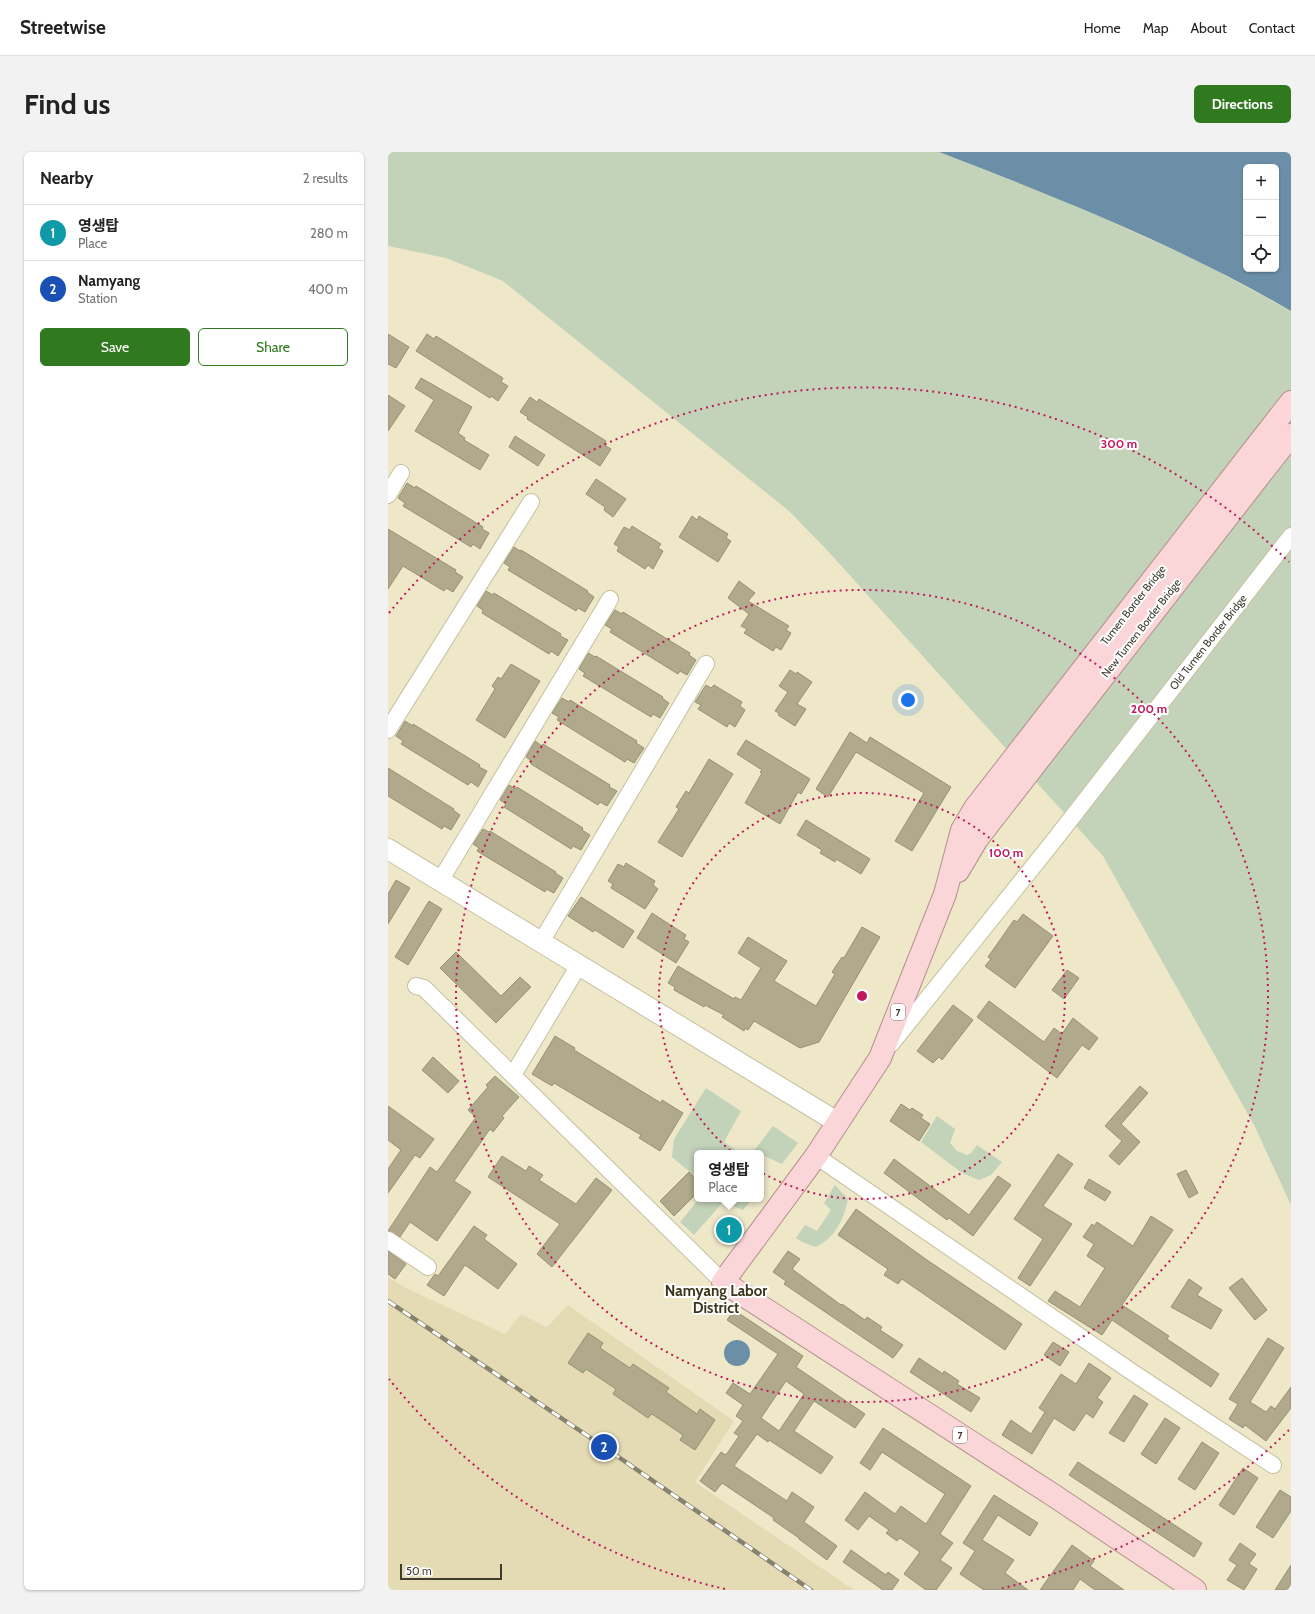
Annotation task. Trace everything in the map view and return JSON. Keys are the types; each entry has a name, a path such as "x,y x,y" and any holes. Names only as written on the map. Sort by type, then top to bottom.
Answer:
{"main road":[{"name":"Tumen Border Bridge","path":"984,814 1291,402"},
{"name":"New Tumen Border Bridge","path":"984,814 1291,435"},
{"name":"7","path":"984,814 962,830 945,894 880,1058 816,1156 723,1282 1053,1495 1195,1590"}],"street":[{"path":"388,495 401,474"},
{"path":"388,730 531,502"},
{"name":"Old Tumen Border Bridge","path":"880,1058 1052,843 1291,536"},
{"path":"440,881 610,599"},
{"path":"541,942 706,664"},
{"path":"388,849 837,1122"},
{"path":"513,1075 579,965"},
{"path":"416,986 424,988 723,1282"},
{"path":"816,1156 1086,1341 1273,1465"},
{"path":"388,1240 428,1267"}],"shaded area":[{"path":"388,1277 406,1288 505,1334 521,1314 547,1327 568,1305 734,1421 695,1482 854,1590 388,1590"}],"green space":[{"path":"388,152 939,152 1072,204 1202,263 1291,311 1291,1205 1254,1125 1103,856 827,550 789,511 503,281 446,258 388,246"},
{"path":"706,1088 741,1111 724,1142 736,1150 694,1150 694,1175 672,1157 674,1139"},
{"path":"937,1116 955,1129 950,1143 957,1151 967,1155 971,1153 977,1145 1002,1162 991,1175 979,1180 962,1173 921,1142"},
{"path":"773,1126 798,1143 782,1164 764,1156 764,1150 753,1150"},
{"path":"835,1185 848,1199 838,1228 828,1239 815,1247 802,1242 796,1238 805,1225 817,1231 831,1210 824,1203"},
{"path":"697,1202 723,1202 694,1235 680,1222"},
{"path":"723,1202 750,1202 743,1210"}],"water":[{"path":"939,152 1291,152 1291,311 1206,265 1074,205"},
{"path":"737,1340 746,1344 750,1353 746,1362 737,1366 728,1362 724,1353 728,1344"}],"building":[{"path":"388,334 409,347 396,368 388,364"},
{"path":"427,334 434,339 436,336 503,378 501,382 508,386 498,401 491,396 490,398 416,351"},
{"path":"421,378 472,407 458,433 465,438 464,440 489,455 480,470 415,431 434,400 415,388"},
{"path":"388,395 405,406 388,431"},
{"path":"530,397 537,402 539,399 606,441 604,445 611,449 600,466 527,419 528,417 520,412"},
{"path":"515,436 545,455 538,466 509,447"},
{"path":"596,479 626,499 613,517 604,510 605,507 586,494"},
{"path":"407,483 415,488 416,486 483,527 482,529 489,533 480,549 473,544 471,547 403,506 405,503 398,498"},
{"path":"692,516 697,520 699,516 728,534 726,538 731,541 718,562 679,537"},
{"path":"632,526 661,544 658,548 663,551 653,569 648,565 645,569 617,551 619,547 614,544 624,527 630,530"},
{"path":"388,529 456,570 455,572 463,577 453,592 446,588 444,591 403,566 388,589"},
{"path":"514,547 588,591 587,592 594,597 585,612 578,608 576,611 508,570 510,567 504,563"},
{"path":"739,581 755,593 748,601 789,626 786,630 791,633 781,650 776,647 773,651 744,633 747,629 741,626 749,614 728,598"},
{"path":"486,591 493,595 494,593 561,634 560,636 568,640 558,656 551,651 549,654 482,613 483,610 477,606"},
{"path":"615,610 622,614 623,612 690,653 689,655 696,660 687,675 680,671 678,674 610,632 612,629 605,625"},
{"path":"588,653 595,657 596,656 663,697 662,698 669,703 660,718 653,714 651,717 583,676 585,673 579,669"},
{"path":"511,664 540,681 505,738 476,720 495,689 492,686 498,677 501,679"},
{"path":"790,670 796,674 797,672 812,682 797,704 806,709 795,726 778,715 779,713 775,711 788,692 779,686"},
{"path":"706,685 711,688 714,685 742,702 740,706 745,710 735,727 729,723 727,727 698,709 701,705 695,702"},
{"path":"562,698 569,702 570,700 637,741 636,743 644,748 634,763 627,759 625,762 557,720 559,717 552,713"},
{"path":"405,721 413,726 413,724 480,765 479,767 487,771 478,787 471,782 468,785 401,744 403,741 396,736"},
{"path":"850,732 867,743 870,737 951,787 912,851 895,841 924,793 856,752 828,797 816,789"},
{"path":"746,740 810,779 801,794 798,792 780,824 745,803 762,773 760,772 762,770 737,754"},
{"path":"535,741 542,746 543,744 610,785 609,787 617,791 607,806 600,802 598,805 531,764 532,761 526,757"},
{"path":"709,759 733,774 682,857 658,842 679,809 676,807 686,791 689,793"},
{"path":"388,768 454,809 453,810 460,815 451,830 444,826 442,829 388,796"},
{"path":"509,785 515,789 517,787 583,828 582,830 590,835 581,850 573,846 571,849 504,807 506,804 500,800"},
{"path":"806,820 870,859 861,874 836,859 835,862 820,853 822,850 797,835"},
{"path":"483,829 489,832 490,831 556,872 555,873 563,878 554,893 546,889 545,892 477,851 479,848 473,844"},
{"path":"626,863 655,881 653,885 658,889 645,909 611,888 613,884 608,881 618,864 624,867"},
{"path":"396,880 410,888 388,924 388,894"},
{"path":"581,897 634,931 623,948 595,930 593,932 568,916"},
{"path":"429,901 442,909 408,965 395,957"},
{"path":"652,913 686,935 684,939 689,942 676,963 637,938"},
{"path":"1023,914 1053,936 1015,988 985,966 991,959 988,957 1014,920 1017,922"},
{"path":"862,927 880,937 819,1042 800,1048 754,1021 748,1030 745,1028 744,1031 722,1017 724,1015 705,1005 704,1007 674,990 675,987 668,983 678,966 734,999 735,997 741,1000 761,968 738,953 748,937 787,961 774,981 816,1006 835,974 832,972 842,957 844,958"},
{"path":"456,952 501,996 520,977 531,987 496,1023 440,968"},
{"path":"1067,970 1079,978 1064,999 1052,990"},
{"path":"989,1001 1044,1042 1054,1028 1062,1034 1073,1018 1098,1038 1089,1050 1082,1045 1057,1078 977,1017"},
{"path":"953,1005 973,1020 942,1060 939,1057 933,1063 917,1051"},
{"path":"555,1036 575,1048 574,1050 661,1103 662,1100 683,1113 660,1151 639,1138 641,1135 554,1083 552,1086 532,1074"},
{"path":"433,1057 459,1081 448,1093 422,1070"},
{"path":"495,1076 519,1097 502,1116 504,1118 493,1132 490,1129 454,1181 471,1192 437,1241 410,1222 400,1237 388,1231 430,1167 437,1172 476,1117 468,1110 488,1087 486,1085"},
{"path":"1140,1086 1148,1093 1121,1124 1140,1142 1119,1165 1109,1156 1122,1141 1105,1126"},
{"path":"901,1104 910,1110 912,1108 923,1115 921,1118 930,1124 919,1141 890,1121"},
{"path":"388,1106 434,1139 420,1158 415,1155 388,1193 388,1169 401,1150 388,1140"},
{"path":"1058,1154 1073,1164 1043,1206 1072,1224 1030,1286 1018,1278 1043,1239 1014,1219"},
{"path":"502,1156 526,1171 529,1166 543,1175 539,1180 576,1204 596,1178 612,1190 552,1267 537,1254 560,1224 488,1177"},
{"path":"894,1159 969,1215 998,1176 1011,1185 973,1236 949,1218 947,1220 884,1173"},
{"path":"1186,1170 1198,1193 1189,1198 1177,1174"},
{"path":"689,1172 694,1177 694,1196 674,1216 660,1201"},
{"path":"1089,1179 1111,1192 1105,1201 1084,1188"},
{"path":"856,1209 927,1260 1022,1324 1005,1350 902,1279 898,1284 884,1275 888,1269 838,1235"},
{"path":"1151,1216 1173,1230 1122,1305 1169,1336 1167,1339 1219,1374 1211,1387 1112,1320 1102,1335 1048,1301 1055,1291 1080,1307 1105,1268 1087,1256 1094,1244 1083,1237 1092,1224 1094,1226 1097,1222 1133,1246"},
{"path":"474,1226 487,1235 484,1239 517,1264 498,1289 465,1265 444,1296 427,1285 435,1274 438,1276"},
{"path":"388,1251 406,1264 395,1279 388,1274"},
{"path":"788,1251 800,1259 792,1269 841,1305 842,1304 865,1320 867,1317 882,1327 880,1330 903,1345 893,1358 784,1284 786,1281 773,1272"},
{"path":"1242,1278 1267,1310 1255,1320 1229,1288"},
{"path":"1189,1279 1202,1288 1197,1295 1222,1310 1211,1329 1171,1307"},
{"path":"734,1310 803,1356 796,1367 865,1414 855,1428 814,1401 794,1431 833,1457 821,1474 769,1440 768,1442 757,1434 734,1466 787,1501 792,1492 814,1507 804,1522 837,1546 827,1560 773,1520 774,1518 722,1483 715,1492 700,1481 721,1452 726,1455 739,1436 734,1433 743,1421 736,1416 743,1405 726,1393 733,1383 750,1394 778,1354 727,1320","holes":["786,1381 804,1394 779,1431 761,1418"]},
{"path":"588,1333 603,1343 600,1348 630,1368 633,1364 669,1388 666,1392 697,1414 700,1409 715,1420 695,1450 680,1440 683,1435 652,1414 648,1418 613,1394 616,1389 586,1369 583,1373 568,1363"},
{"path":"1268,1338 1284,1348 1250,1402 1266,1412 1271,1406 1275,1409 1291,1387 1291,1408 1266,1441 1245,1425 1243,1428 1229,1419 1238,1404 1229,1399"},
{"path":"1053,1342 1069,1352 1060,1366 1044,1355"},
{"path":"919,1358 943,1374 944,1371 959,1381 957,1384 980,1398 971,1412 910,1372"},
{"path":"1089,1363 1111,1378 1097,1398 1103,1402 1093,1418 1086,1413 1074,1431 1054,1418 1032,1454 1002,1435 1011,1420 1031,1434 1045,1412 1039,1408 1061,1374 1076,1384"},
{"path":"1134,1395 1148,1404 1124,1442 1109,1433"},
{"path":"1165,1418 1180,1428 1156,1464 1141,1454"},
{"path":"883,1428 971,1486 940,1534 953,1543 940,1560 952,1568 936,1590 926,1590 904,1574 920,1552 900,1538 897,1541 886,1533 889,1530 869,1516 858,1530 845,1520 865,1492 895,1514 901,1506 926,1524 945,1494 882,1452 870,1470 860,1463"},
{"path":"1202,1442 1219,1453 1195,1490 1178,1479"},
{"path":"1078,1462 1202,1543 1194,1557 1069,1475"},
{"path":"1243,1468 1258,1478 1234,1515 1219,1505"},
{"path":"1280,1490 1291,1497 1291,1511 1273,1538 1256,1527"},
{"path":"994,1495 1038,1523 1030,1536 998,1515 982,1540 1014,1560 1005,1573 1028,1590 984,1590 960,1574 975,1551 963,1543"},
{"path":"1240,1543 1256,1554 1249,1564 1257,1569 1244,1590 1227,1580 1237,1565 1229,1560"},
{"path":"1072,1545 1094,1561 1090,1566 1124,1590 1095,1590 1080,1579 1073,1590 1040,1590"},
{"path":"851,1550 886,1575 888,1572 899,1580 892,1590 883,1590 843,1562"},
{"path":"1291,1565 1291,1584 1287,1590 1275,1590"}],"railway":[{"path":"388,1301 604,1447 811,1590"}],"place":[{"name":"영생탑","path":"729,1230"},
{"name":"Namyang","path":"604,1447"}],"district":[{"name":"Namyang Labor District","path":"716,1300"}]}
